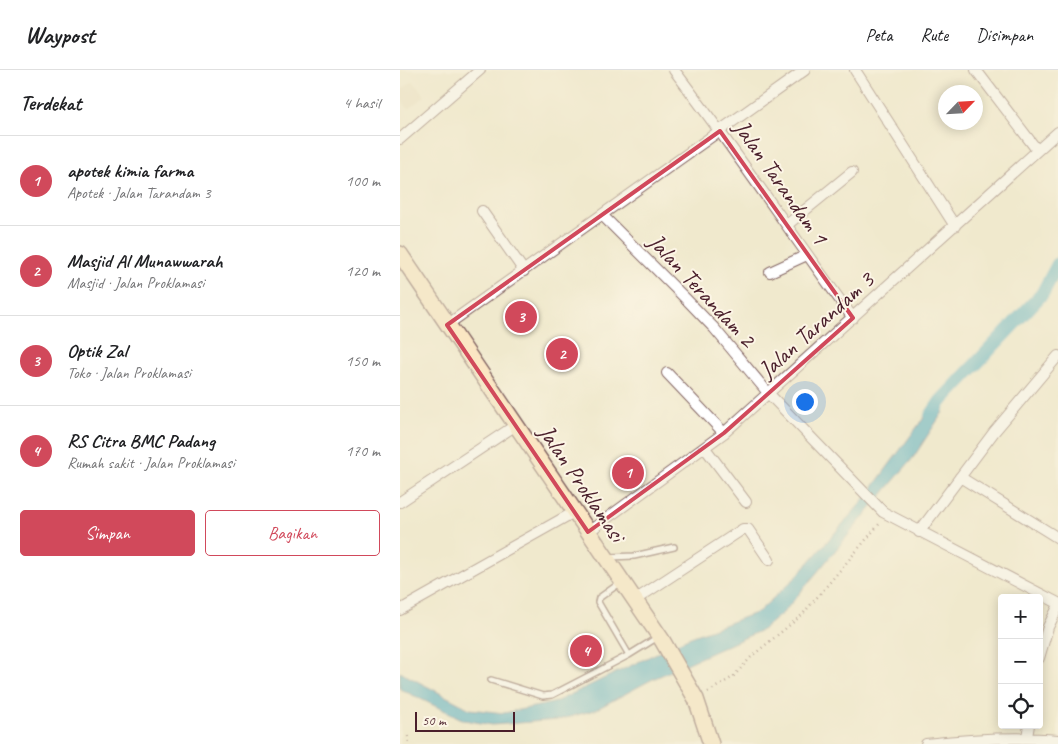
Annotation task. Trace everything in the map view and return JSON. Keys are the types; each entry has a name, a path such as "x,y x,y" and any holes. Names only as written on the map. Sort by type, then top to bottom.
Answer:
{"main road":[{"name":"Jalan Proklamasi","path":"400,254 576,511 604,557 660,638 689,684 711,744"}],"street":[{"path":"400,139 480,70"},
{"name":"Jalan Tarandam 1","path":"674,70 788,224 807,255 853,318"},
{"path":"447,325 805,70"},
{"path":"855,70 955,226"},
{"path":"976,70 1037,150"},
{"name":"Jalan Tarandam 3","path":"588,532 724,433 1058,132"},
{"path":"788,224 852,172"},
{"path":"482,211 524,271"},
{"name":"Jalan Terandam 2","path":"602,215 714,328 769,394 885,514 1058,603"},
{"path":"770,272 807,255"},
{"path":"919,532 960,477 1058,356"},
{"path":"667,373 724,433"},
{"path":"400,502 516,425"},
{"path":"705,448 746,502"},
{"path":"960,477 1058,538"},
{"path":"400,610 576,511"},
{"path":"635,600 742,529 748,529 769,560"},
{"path":"1043,644 1048,627 1058,607"},
{"path":"1027,737 1028,729"},
{"path":"926,744 973,739 1027,737 1058,740"}],"lane":[{"path":"604,557 634,556 674,548"},
{"path":"622,581 599,598 598,602 628,655"},
{"path":"491,680 543,696 552,695 660,638"}],"path":[{"path":"715,688 733,677 752,656 802,615 885,514"},
{"path":"408,736 409,744"}],"highlighted area":[{"path":"720,131 853,318 724,433 588,532 447,325"}],"shaded area":[{"path":"413,81 425,96 408,109 400,98 400,91"}],"water":[{"path":"941,401 943,412 913,458 784,612 762,630 653,679 595,710 558,720 492,725 464,720 400,689 400,672 470,709 504,713 553,703 688,638 758,612 795,578 861,503 931,408"}],"waterway":[{"path":"931,416 941,401 1042,294 1058,264"}],"place":[{"name":"Optik Zal","path":"521,317"},
{"name":"Masjid Al Munawwarah","path":"562,354"},
{"name":"apotek kimia farma","path":"628,473"},
{"name":"RS Citra BMC Padang","path":"586,651"}]}
